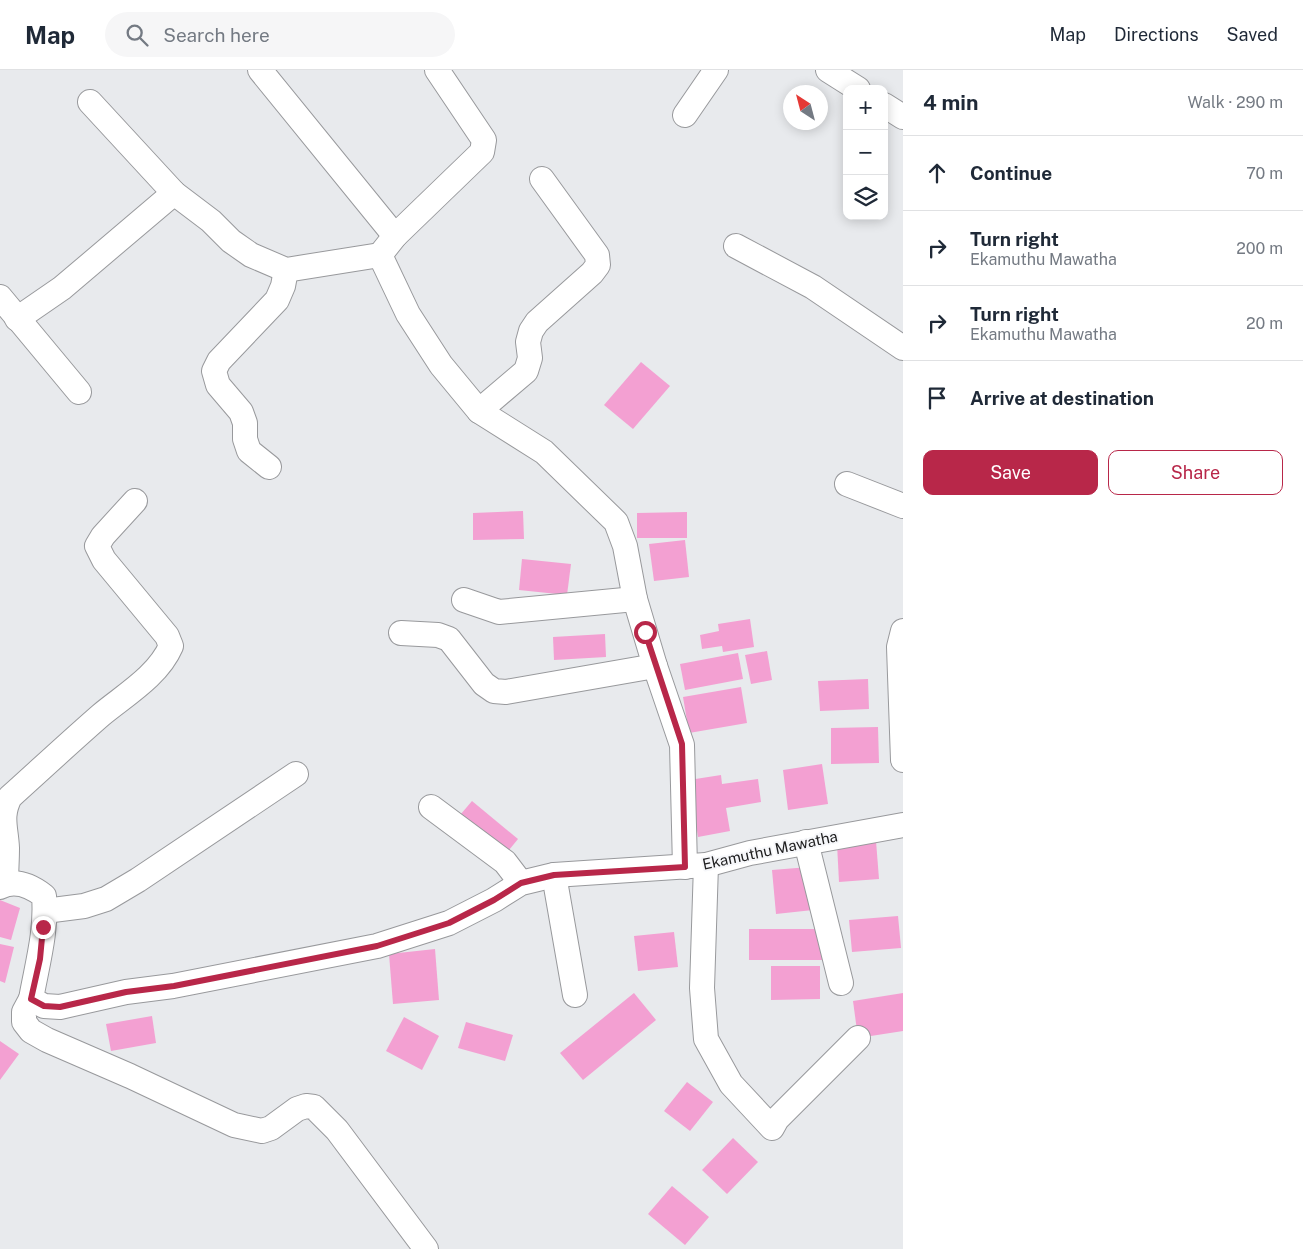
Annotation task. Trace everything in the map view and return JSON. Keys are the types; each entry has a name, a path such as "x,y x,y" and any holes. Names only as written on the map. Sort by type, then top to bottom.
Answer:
{"street":[{"path":"260,70 395,236"},
{"path":"90,102 174,193 211,221 231,241 251,255 286,270 380,255 395,236 482,152 484,140 437,70"},
{"path":"685,115 716,70"},
{"path":"828,70 852,85"},
{"path":"888,108 903,117"},
{"path":"479,411 526,370 530,358 528,342 531,331 537,322 592,273 598,265 596,256 542,179"},
{"path":"17,320 62,288 174,193"},
{"path":"736,246 813,287 903,348"},
{"path":"380,255 413,321 441,365 479,411 544,452 616,522 625,546 635,599 655,666 682,744 696,866 706,1039 730,1084 772,1128 777,1119 858,1038"},
{"path":"269,467 249,451 245,439 245,423 241,412 218,385 214,371 219,361 277,300 283,286 286,270"},
{"path":"0,297 17,320 79,392"},
{"path":"847,484 903,506"},
{"path":"135,501 103,536 97,546 104,560 166,636 170,646 166,658 154,671 10,797 4,806 2,818 7,846 3,886 20,884 44,896 45,911 40,959 31,999 24,1012 24,1022 31,1030 47,1040 130,1076 234,1125 262,1131 271,1128 297,1109 306,1106 314,1107 337,1130 426,1249"},
{"path":"464,600 499,612 635,599"},
{"path":"903,631 899,647 903,760"},
{"path":"401,633 438,635 449,640 484,684 494,691 506,692 655,666"},
{"path":"45,911 84,906 106,899 138,880 296,774"},
{"path":"431,807 505,862 521,883"},
{"name":"Ekamuthu Mawatha","path":"31,999 44,1006 60,1007 126,992 174,986 377,946 449,923 494,900 521,883 554,875 696,866 750,853 903,825"},
{"path":"806,842 841,983"},
{"path":"554,875 575,995"}],"building":[{"path":"641,362 670,386 633,429 604,405"},
{"path":"523,511 524,539 473,540 473,513"},
{"path":"687,512 687,538 637,538 637,513"},
{"path":"685,540 689,577 654,581 649,544"},
{"path":"522,559 571,564 567,595 519,590"},
{"path":"750,619 754,647 723,652 722,646 702,649 700,635 719,631 718,624"},
{"path":"605,634 606,657 554,660 553,637"},
{"path":"767,651 772,680 751,684 745,655"},
{"path":"738,653 743,679 685,690 680,664"},
{"path":"868,679 869,709 820,711 818,681"},
{"path":"741,687 747,723 689,733 683,697"},
{"path":"878,727 879,763 831,764 831,728"},
{"path":"822,764 828,804 788,810 783,770"},
{"path":"721,775 722,784 758,779 761,802 726,808 730,831 698,837 689,780"},
{"path":"472,801 518,839 495,867 449,828"},
{"path":"876,841 879,879 839,882 837,844"},
{"path":"809,867 813,910 776,914 772,870"},
{"path":"0,900 20,908 11,940 0,937"},
{"path":"898,916 901,948 852,952 849,920"},
{"path":"749,929 827,929 826,960 749,960"},
{"path":"674,932 678,967 638,971 634,936"},
{"path":"0,944 14,947 5,983 0,981"},
{"path":"435,949 439,1000 393,1004 389,954"},
{"path":"771,966 820,966 820,999 771,1000"},
{"path":"634,993 656,1020 583,1080 560,1053"},
{"path":"903,993 903,1031 858,1038 853,1001"},
{"path":"152,1016 156,1043 111,1051 106,1024"},
{"path":"404,1017 439,1036 422,1070 386,1051"},
{"path":"466,1022 513,1035 505,1061 458,1048"},
{"path":"0,1041 19,1054 0,1080"},
{"path":"687,1082 713,1102 690,1131 664,1111"},
{"path":"733,1138 758,1162 727,1194 702,1170"},
{"path":"672,1186 709,1217 685,1245 648,1214"}],"route":[{"path":"43,927 40,959 31,999 44,1006 60,1007 126,992 174,986 377,946 449,923 494,900 521,883 554,875 685,867 682,744 645,632"}]}
